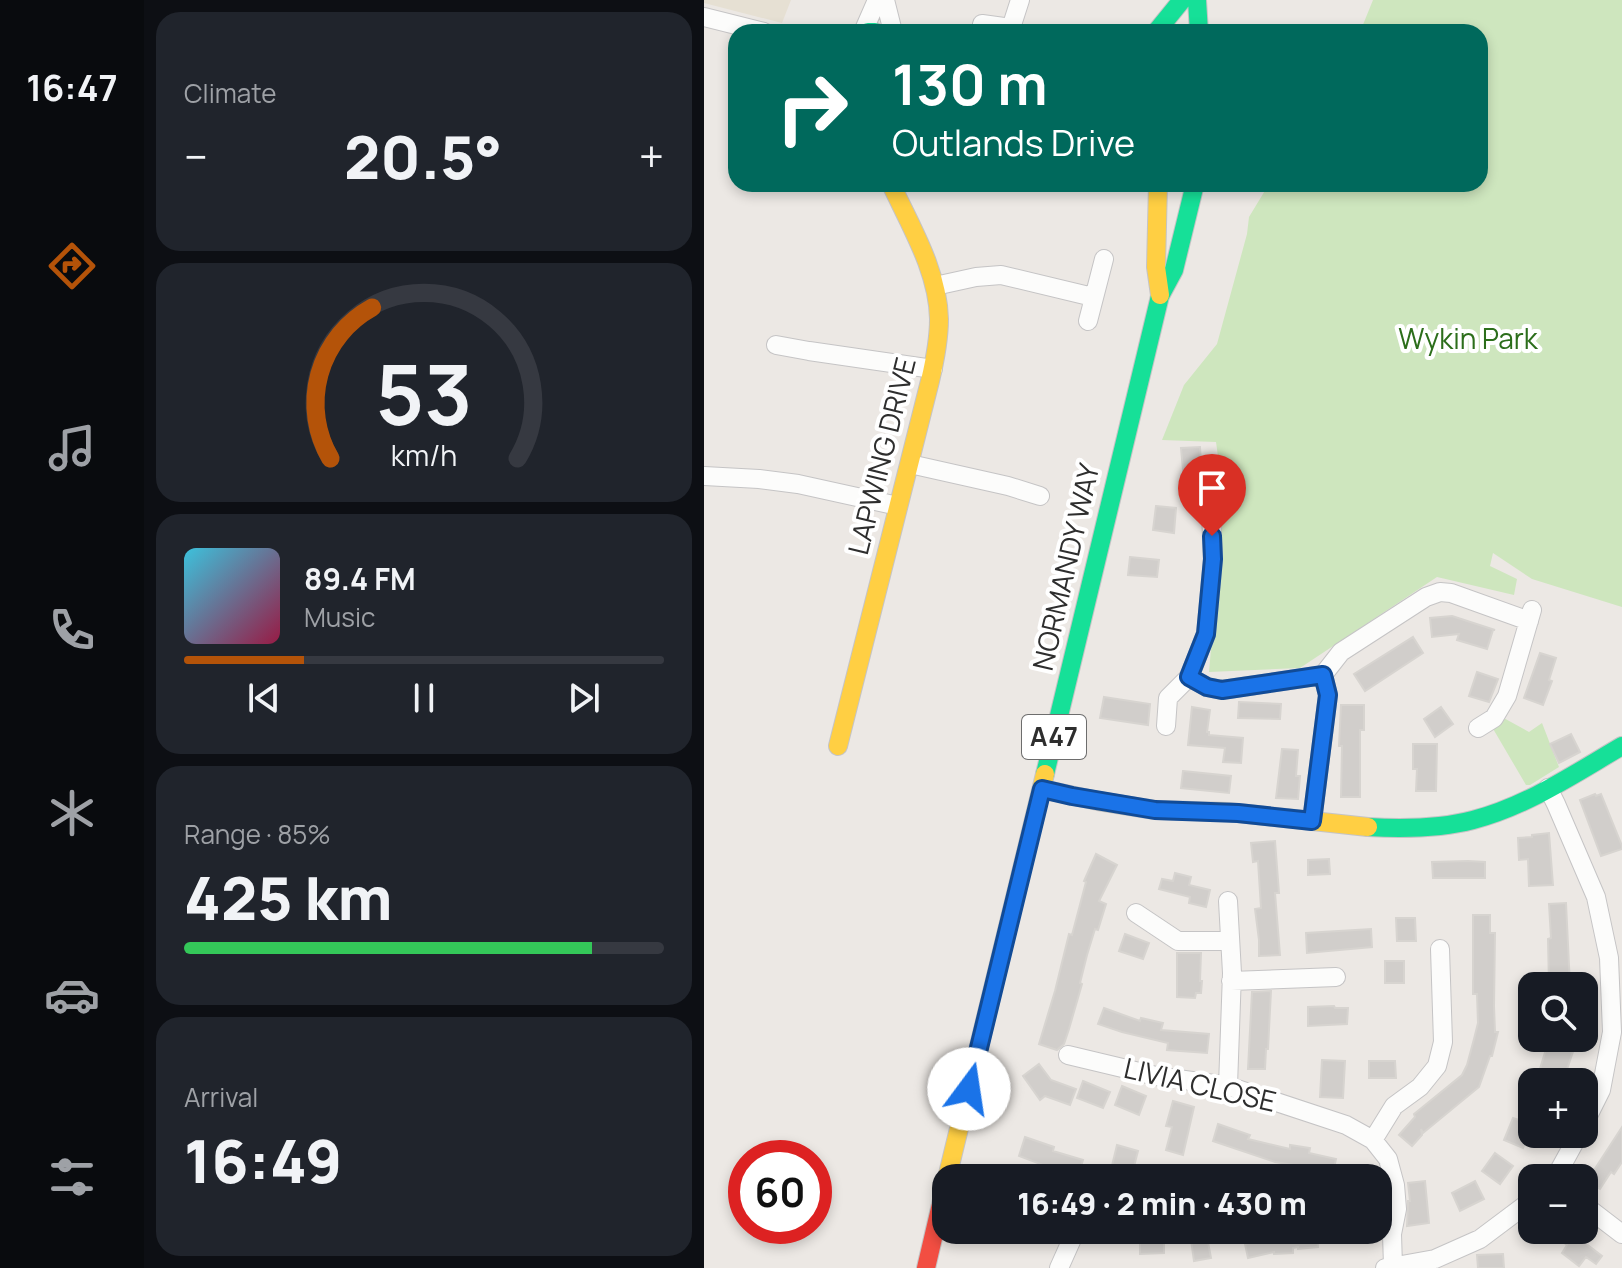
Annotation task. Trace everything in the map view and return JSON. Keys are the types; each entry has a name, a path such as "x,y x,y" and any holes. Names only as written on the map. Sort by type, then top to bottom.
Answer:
{"main road":[{"path":"1162,24 1182,0"},
{"path":"1197,0 1198,24"},
{"name":"LAPWING DRIVE","path":"838,746 910,464 939,334 935,286 918,240 895,192"},
{"name":"NORMANDY WAY","path":"1158,192 1156,267 1160,296"},
{"name":"NORMANDY WAY","path":"951,1164 1160,296 1174,270 1193,192"},
{"path":"1042,789 1155,810 1238,813 1407,829 1439,827 1472,821 1515,804 1622,746"},
{"name":"NORMANDY WAY","path":"926,1268 932,1243"}],"street":[{"path":"868,24 877,0"},
{"path":"885,0 891,24"},
{"path":"1012,24 1020,0"},
{"path":"704,17 732,24"},
{"path":"1088,321 1104,259"},
{"path":"935,286 1001,275 1093,297"},
{"path":"776,345 933,369"},
{"path":"910,464 1040,496"},
{"path":"704,476 798,484 898,506"},
{"path":"1166,726 1168,698 1189,677 1206,634 1213,559 1211,513"},
{"path":"1189,677 1207,687 1222,690 1323,675 1341,652 1426,597 1440,592 1451,593 1530,616 1507,696 1494,718 1478,728"},
{"path":"1312,821 1328,695 1323,675"},
{"path":"1548,788 1596,897 1616,958 1612,1032 1598,1096"},
{"path":"1228,901 1231,981 1228,1086"},
{"path":"1136,913 1178,941 1230,941"},
{"path":"1440,949 1443,1042 1437,1066 1420,1087 1394,1106 1373,1140 1388,1159 1395,1185 1397,1209 1389,1267 1435,1259 1480,1239 1518,1210"},
{"path":"1231,981 1336,977"},
{"name":"LIVIA CLOSE","path":"1068,1055 1156,1076 1228,1086 1346,1125 1373,1140"},
{"path":"1598,1216 1622,1234"},
{"path":"1059,1268 1070,1244"}],"shaded area":[{"path":"704,0 791,0 782,23 704,3"}],"green space":[{"name":"Wykin Park","path":"1373,0 1622,0 1622,607 1532,579 1493,553 1490,566 1517,579 1514,595 1437,577 1300,668 1209,672 1224,499 1216,442 1162,440 1184,385 1217,344 1249,217 1264,192 1488,192 1488,24 1363,24"},
{"path":"1500,716 1529,732 1542,723 1559,767 1526,785 1492,727"}],"building":[{"path":"1200,447 1202,480 1184,481 1181,448"},
{"path":"1156,506 1176,508 1174,533 1153,530"},
{"path":"1130,557 1159,560 1157,577 1128,575"},
{"path":"1452,616 1495,630 1487,649 1457,640 1459,634 1432,637 1430,618"},
{"path":"1413,637 1423,653 1365,691 1354,674"},
{"path":"1540,653 1556,658 1543,705 1524,698"},
{"path":"1477,672 1498,679 1489,702 1469,696"},
{"path":"1104,697 1150,704 1148,725 1100,718"},
{"path":"1239,702 1281,704 1280,719 1238,718"},
{"path":"1341,705 1364,705 1364,730 1360,730 1360,797 1341,797"},
{"path":"1192,707 1210,710 1209,735 1243,738 1241,763 1223,762 1225,748 1188,745"},
{"path":"1441,707 1453,724 1435,737 1424,719"},
{"path":"1571,734 1580,752 1559,763 1550,744"},
{"path":"1413,744 1437,744 1436,791 1416,791"},
{"path":"1282,749 1298,750 1298,799 1276,798"},
{"path":"1183,771 1231,776 1229,793 1181,788"},
{"path":"1601,794 1622,846 1622,849 1601,856 1580,800"},
{"path":"1549,833 1553,885 1529,886 1528,859 1519,860 1518,838"},
{"path":"1275,841 1280,955 1259,956 1255,909 1261,908 1258,861 1253,862 1251,843"},
{"path":"1096,854 1117,865 1099,901 1106,904 1087,955 1082,984 1064,1044 1057,1050 1039,1044 1069,934 1072,935 1084,881"},
{"path":"1329,859 1330,874 1308,875 1308,860"},
{"path":"1432,862 1485,862 1485,878 1433,878"},
{"path":"1175,873 1191,877 1189,885 1210,890 1206,907 1189,903 1190,897 1159,889 1162,879 1173,881"},
{"path":"1566,903 1569,972 1549,972 1549,904"},
{"path":"1473,915 1490,915 1490,933 1495,933 1494,1006 1495,1032 1498,1032 1492,1056 1479,1087 1423,1133 1421,1129 1422,1135 1412,1146 1399,1135 1415,1117 1414,1114 1462,1075 1474,1039 1478,1023 1477,994 1473,994"},
{"path":"1396,918 1415,918 1416,941 1397,941"},
{"path":"1371,929 1372,947 1307,953 1306,933"},
{"path":"1125,934 1149,943 1143,959 1119,951"},
{"path":"1177,953 1201,953 1201,993 1196,993 1195,998 1177,997"},
{"path":"1385,961 1404,961 1404,983 1385,983"},
{"path":"1271,991 1265,1069 1248,1069 1252,992"},
{"path":"1308,1007 1348,1008 1347,1024 1308,1026"},
{"path":"1104,1008 1140,1021 1141,1018 1163,1023 1161,1030 1209,1034 1207,1053 1167,1050 1168,1043 1098,1024"},
{"path":"1545,1052 1573,1052 1567,1068 1540,1068"},
{"path":"1322,1060 1345,1061 1343,1098 1320,1097"},
{"path":"1369,1061 1395,1061 1396,1078 1369,1078"},
{"path":"1039,1064 1051,1080 1076,1089 1070,1105 1045,1096 1040,1100 1023,1076"},
{"path":"1083,1081 1110,1092 1103,1108 1077,1098"},
{"path":"1122,1086 1146,1096 1139,1115 1115,1105"},
{"path":"1173,1101 1194,1107 1183,1155 1166,1150 1172,1127 1166,1126"},
{"path":"1513,1118 1518,1120 1518,1146 1504,1140"},
{"path":"1218,1124 1250,1135 1248,1139 1290,1149 1290,1145 1310,1148 1309,1153 1336,1159 1335,1164 1288,1164 1213,1141"},
{"path":"1622,1127 1622,1162 1600,1189 1598,1164"},
{"path":"1025,1137 1054,1147 1053,1151 1083,1160 1082,1164 1040,1164 1019,1156"},
{"path":"1117,1145 1138,1151 1135,1164 1112,1164"},
{"path":"1495,1153 1513,1166 1500,1184 1482,1171"},
{"path":"1425,1181 1429,1223 1407,1226 1410,1201 1408,1183"},
{"path":"1475,1181 1484,1199 1460,1211 1452,1193"},
{"path":"1140,1244 1164,1244 1164,1253 1140,1254"},
{"path":"1192,1244 1208,1244 1211,1258 1194,1261"},
{"path":"1245,1244 1318,1244 1318,1247 1293,1248 1293,1253 1274,1252 1248,1258"},
{"path":"1586,1244 1602,1256 1596,1264 1586,1257 1579,1266 1562,1253 1567,1245"},
{"path":"1503,1254 1504,1268 1478,1268 1477,1255"}],"traffic: fast":[{"path":"1162,24 1182,0"},
{"path":"1197,0 1198,24"},
{"path":"1045,774 1160,296 1174,270 1193,192"},
{"path":"1368,827 1434,827 1493,814 1550,788 1622,746"}],"traffic: slow":[{"path":"838,746 930,381 938,335 937,301 929,267 895,192"},
{"path":"1158,192 1156,267 1160,295"},
{"path":"950,1164 1045,774"},
{"path":"1042,789 1155,810 1229,812 1368,827"}],"traffic: jam":[{"path":"926,1268 932,1242"}],"route":[{"path":"969,1089 1042,789 1155,810 1238,813 1312,821 1328,695 1323,675 1222,690 1207,687 1189,677 1206,634 1211,592 1212,536"}]}
